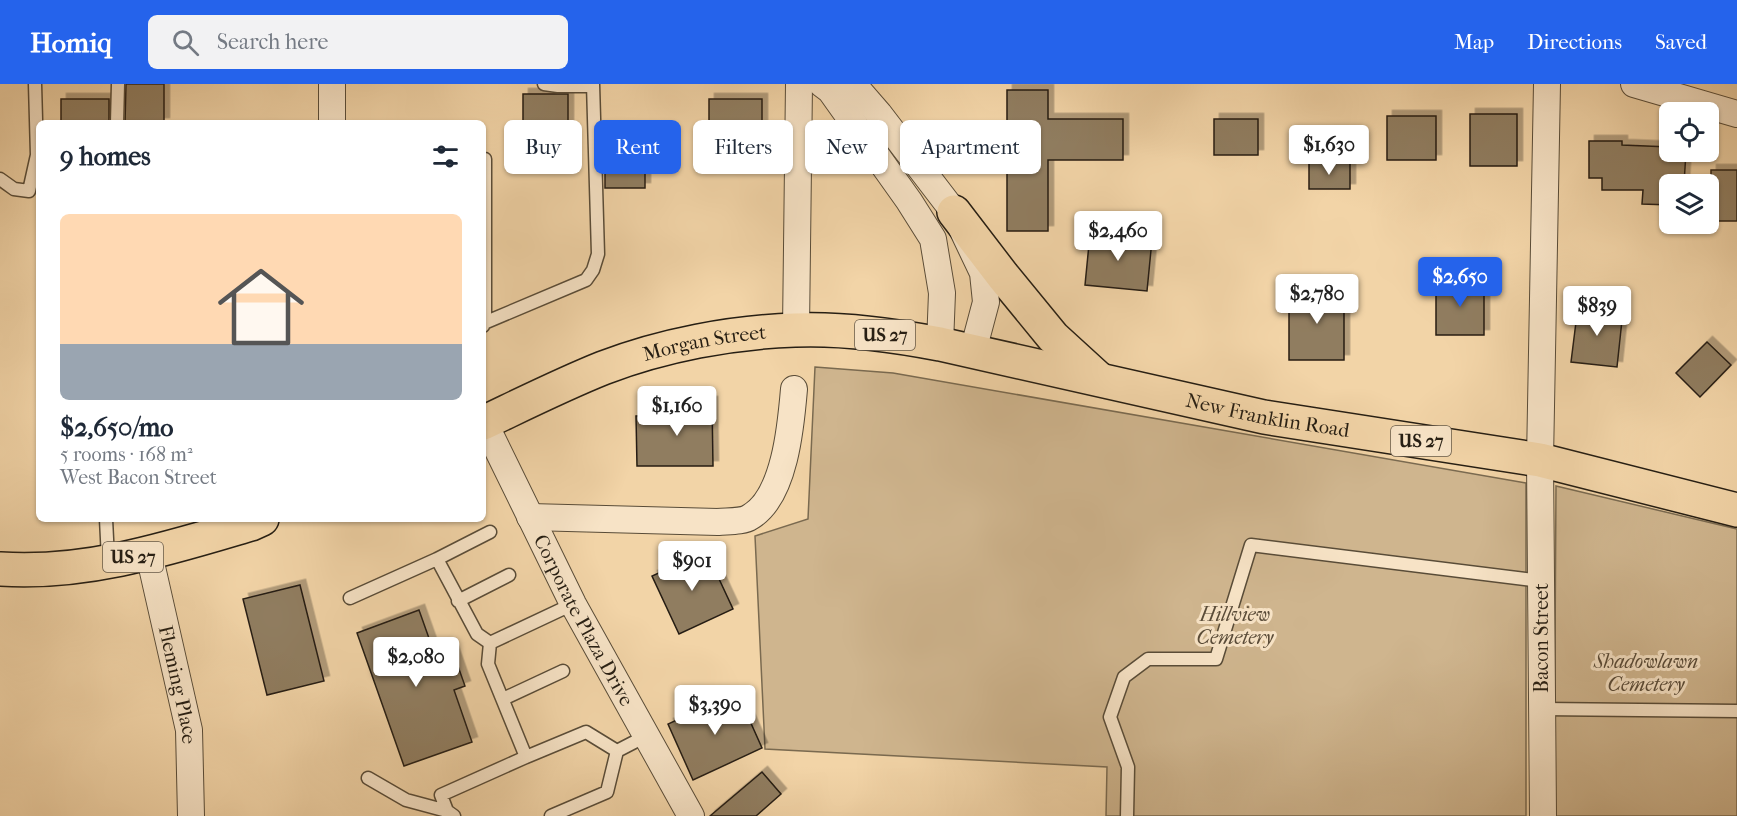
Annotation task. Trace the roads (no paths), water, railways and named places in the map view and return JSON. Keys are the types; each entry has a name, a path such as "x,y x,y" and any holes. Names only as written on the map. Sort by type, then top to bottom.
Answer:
{"highway":[{"path":"954,212 1002,276 1053,337 1103,382"},
{"name":"New Franklin Road","path":"796,330 879,335 940,344 1264,417 1540,460 1737,510"},
{"name":"Morgan Street","path":"486,421 604,368 644,356 721,338 796,330"},
{"name":"US 27","path":"0,569 59,568 149,554 255,522"}],"street":[{"path":"332,84 332,120"},
{"path":"796,330 799,84"},
{"path":"822,84 830,90 933,238 942,293 940,344"},
{"path":"853,84 879,114 954,212 983,273 986,302 973,351"},
{"name":"Bacon Street","path":"1542,816 1540,460 1547,84"},
{"path":"1634,84 1737,114"},
{"path":"530,517 718,522 749,518 768,500 777,480 787,447 794,389"},
{"name":"Corporate Plaza Drive","path":"486,428 573,604 691,816"},
{"name":"Fleming Place","path":"149,554 189,730 191,816"}],"lane":[{"path":"35,84 36,120"},
{"path":"117,120 118,84"},
{"path":"486,323 586,280 593,270 598,254 593,85 544,84"},
{"path":"0,179 14,189 34,192 36,167"},
{"path":"106,522 108,560"},
{"path":"350,598 437,559 490,532"},
{"path":"1127,816 1128,767 1110,717 1124,677 1148,659 1216,659 1251,545 1541,581"},
{"path":"437,559 477,634 490,643"},
{"path":"458,601 509,575"},
{"path":"490,643 573,604"},
{"path":"490,643 488,664 526,757"},
{"path":"503,699 563,671"},
{"path":"1542,709 1737,711"},
{"path":"450,813 441,795 586,732 617,751"},
{"path":"551,816 607,792 617,751 646,736"},
{"path":"368,778 406,800 450,813"}],"park label":[{"name":"Hillview Cemetery","path":"1235,626"},
{"name":"Shadowlawn Cemetery","path":"1646,672"}]}
